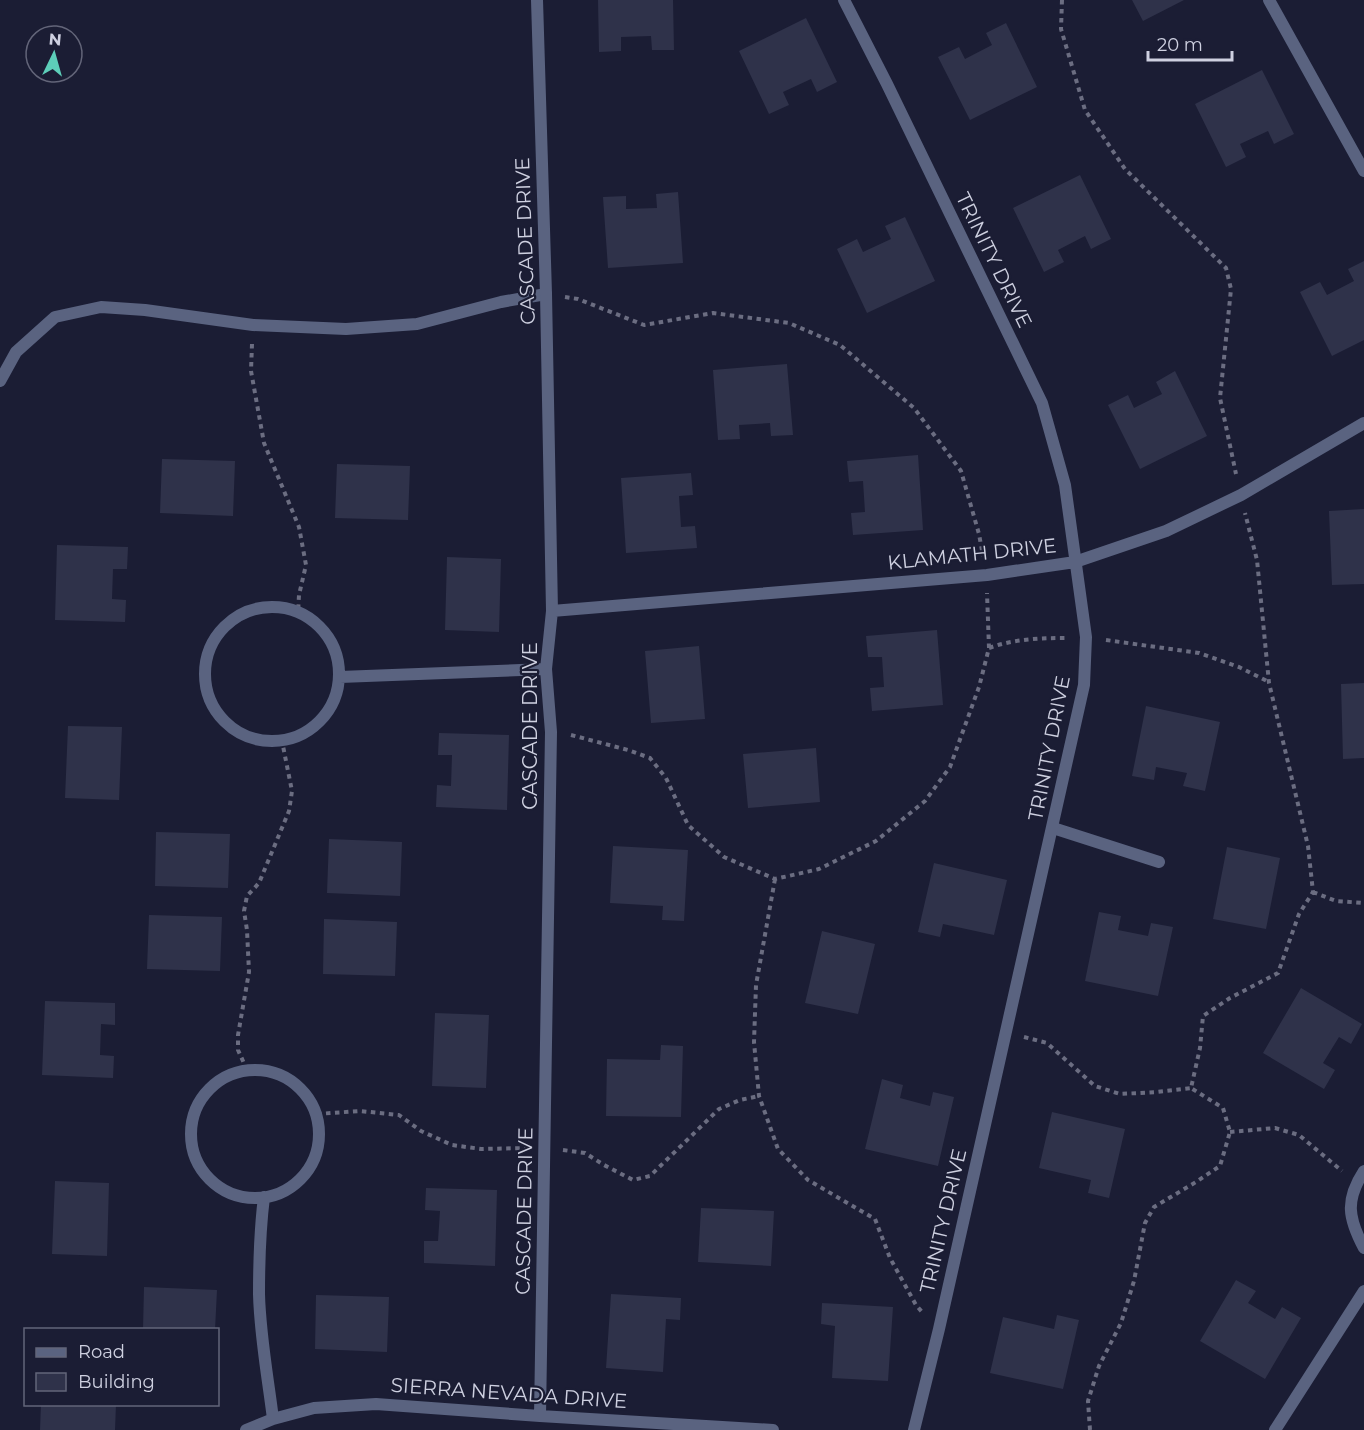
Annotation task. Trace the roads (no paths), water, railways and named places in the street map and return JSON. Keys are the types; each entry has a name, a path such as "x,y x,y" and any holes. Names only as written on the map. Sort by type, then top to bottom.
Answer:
{"street":[{"name":"CASCADE DRIVE","path":"537,0 552,611 546,669 551,732 540,1416"},
{"name":"TRINITY DRIVE","path":"844,0 1042,403 1065,485 1086,637 1084,685 1053,828 914,1430"},
{"path":"1269,0 1364,171"},
{"path":"0,381 16,352 56,317 101,307 145,310 253,325 346,329 417,324 501,302 546,294"},
{"name":"KLAMATH DRIVE","path":"552,611 987,575 1075,562 1166,531 1241,495 1364,423"},
{"path":"263,607 286,608 308,617 325,633 336,653 340,677 335,699 322,720 304,734 282,741 258,740 236,731 219,716 208,695 205,672 210,649 222,629 240,615 263,607"},
{"path":"340,677 546,669"},
{"path":"1053,828 1159,861"},
{"path":"246,1070 269,1071 290,1079 306,1094 317,1114 320,1136 315,1158 303,1177 286,1190 264,1197 242,1196 221,1188 204,1173 194,1154 191,1132 196,1109 207,1091 225,1077 246,1070"},
{"path":"1364,1171 1356,1184 1351,1206 1354,1229 1364,1248"},
{"path":"264,1197 259,1295 262,1339 273,1419"},
{"path":"1275,1430 1364,1291"},
{"name":"SIERRA NEVADA DRIVE","path":"246,1430 273,1419 314,1408 376,1404 773,1430"}]}
